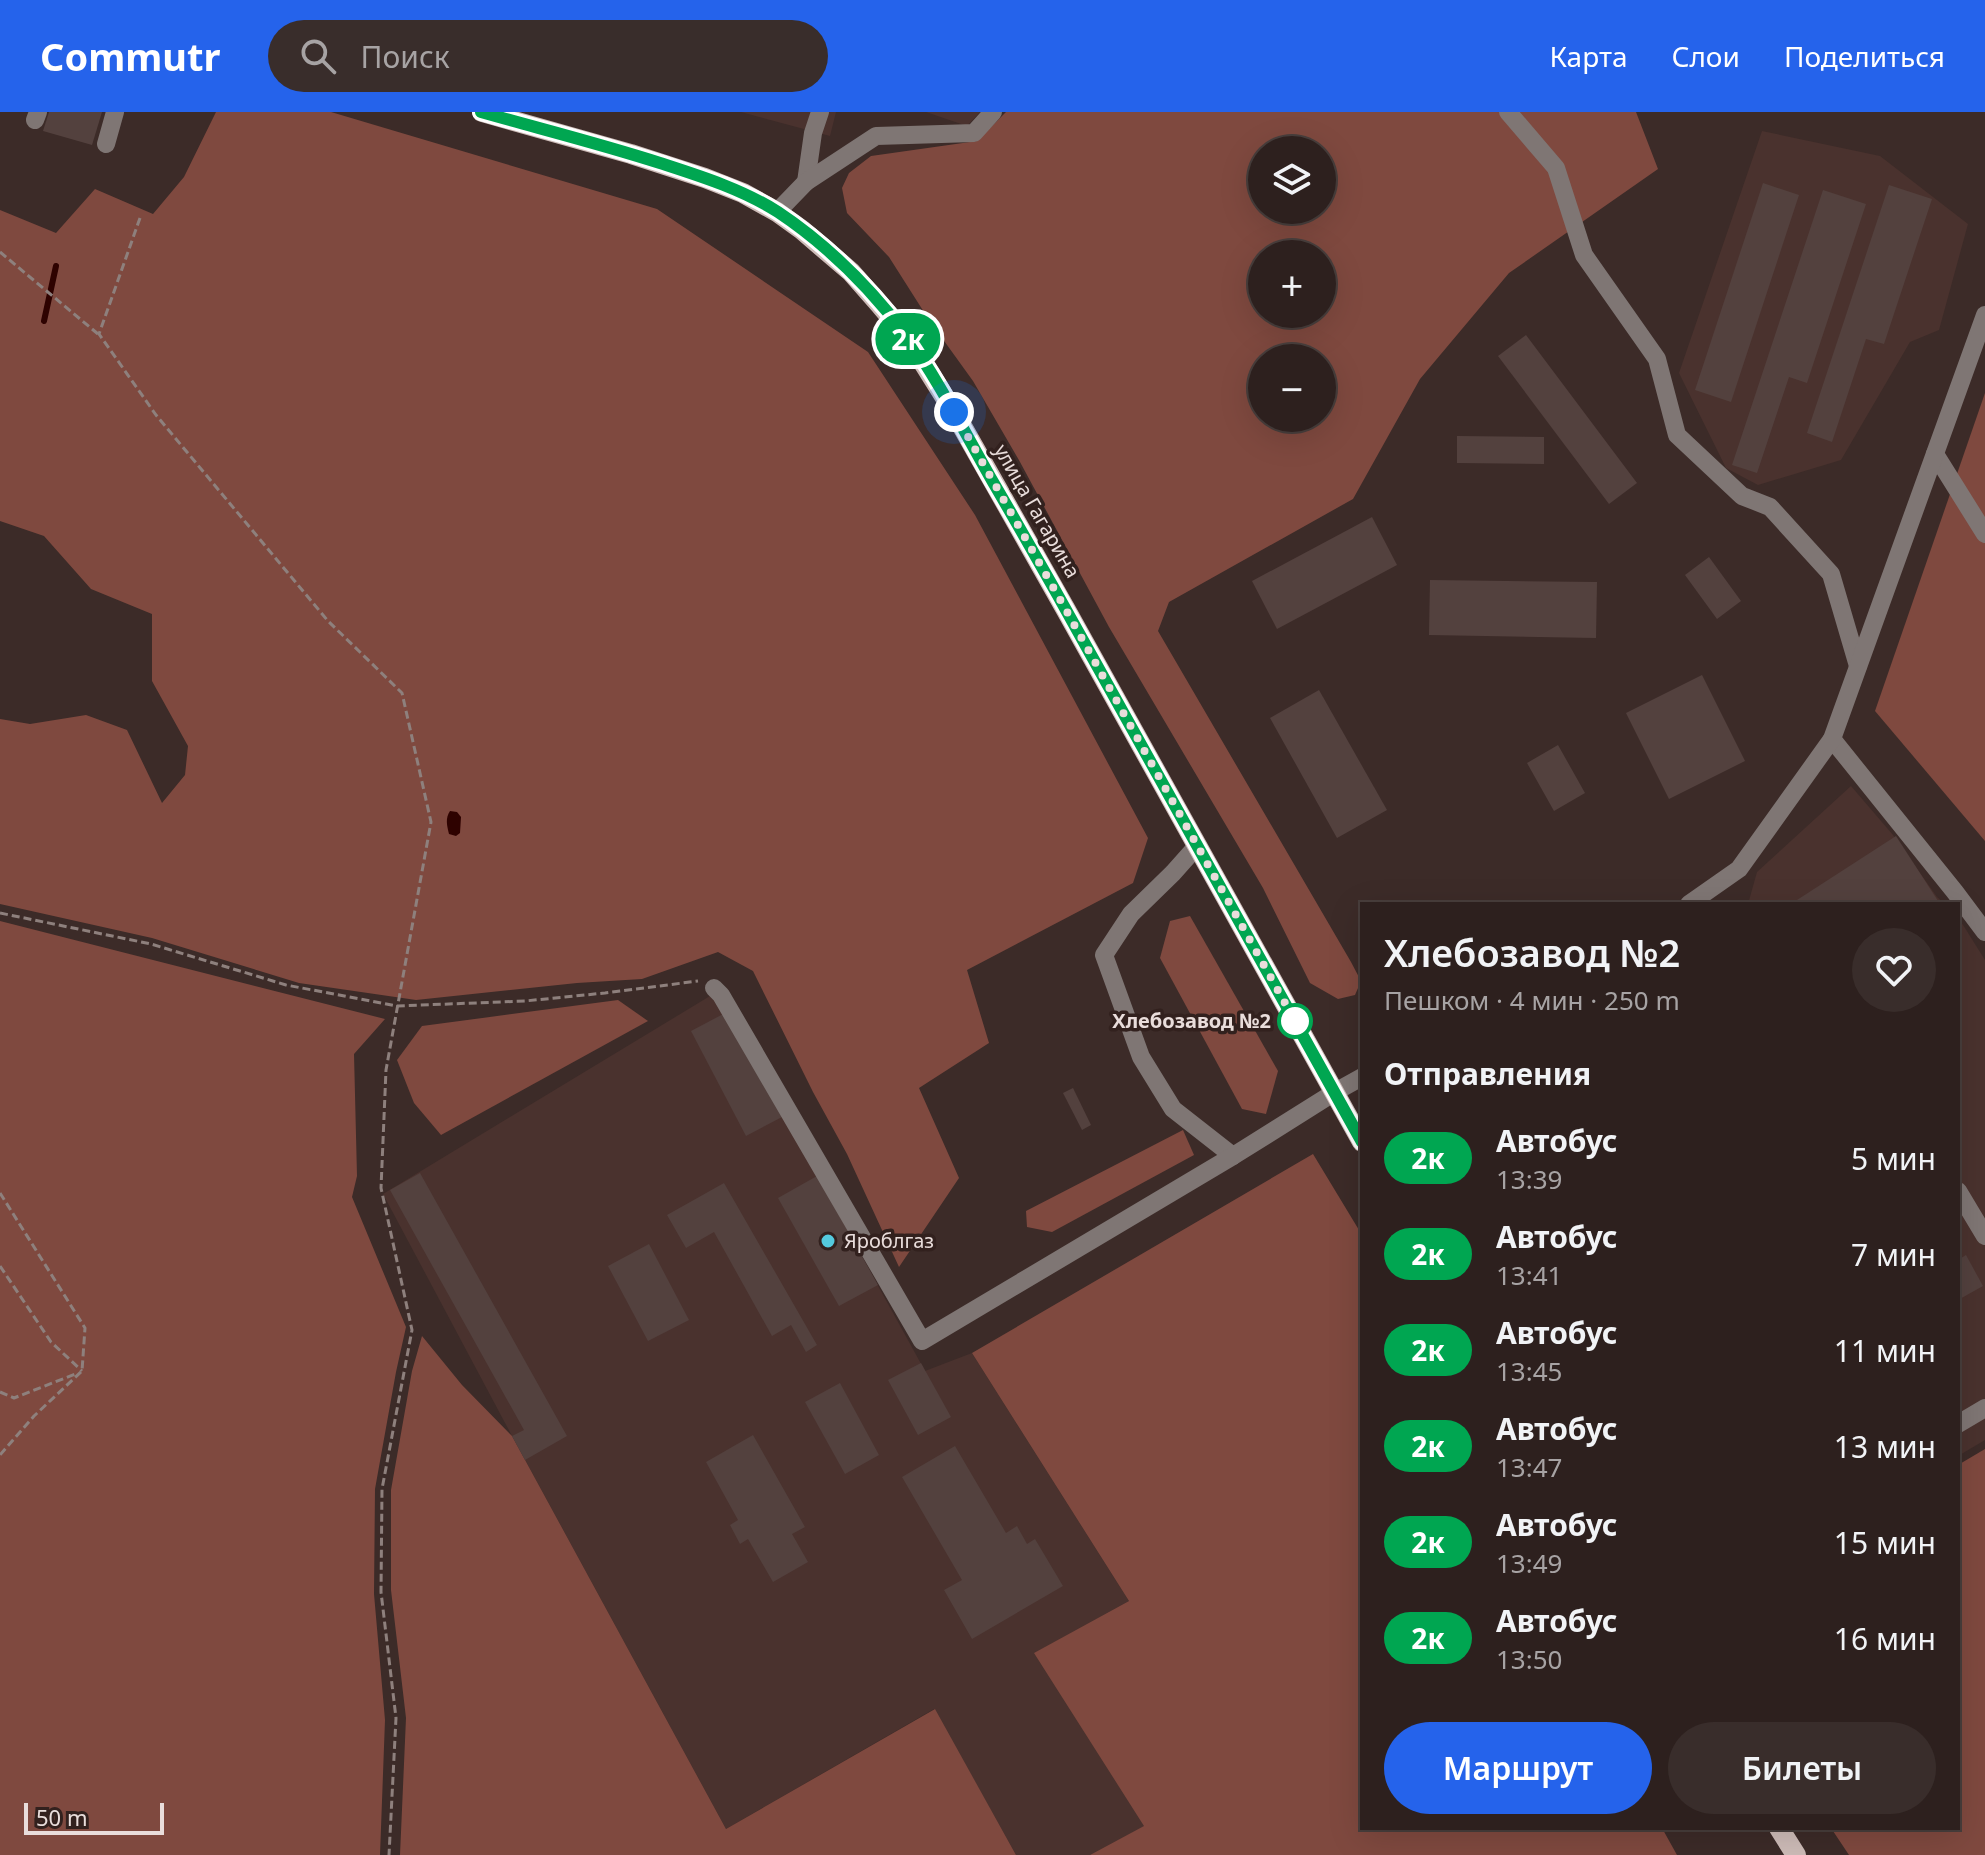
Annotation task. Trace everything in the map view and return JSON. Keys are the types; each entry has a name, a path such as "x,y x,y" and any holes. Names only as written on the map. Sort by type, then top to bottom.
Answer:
{"main road":[{"name":"улица Гагарина","path":"482,112 631,154 743,193 777,212 824,248 851,272 907,337 961,425 1360,1138"},
{"path":"1780,1830 1796,1855"}],"street":[{"path":"106,144 115,112"},
{"path":"806,182 813,133 820,112"},
{"path":"777,212 806,182 876,136 974,133 993,112"},
{"path":"1508,112 1556,168 1584,255 1657,359 1677,435 1742,496 1770,507 1831,574 1858,666"},
{"path":"1692,902 1739,869 1832,739 1985,315"},
{"path":"1935,454 1985,534"},
{"path":"1832,739 1985,932"},
{"path":"1197,846 1131,914 1104,955 1141,1057 1173,1109 1233,1156"},
{"path":"710,983 721,995 922,1341 1360,1078"},
{"path":"1960,1194 1985,1236"},
{"path":"1960,1423 1985,1408"}],"path":[{"path":"99,334 140,218"},
{"path":"0,252 99,334 156,415 328,621 402,693 431,822 386,1070 381,1188 412,1330 382,1489 381,1592 396,1718 389,1855"},
{"path":"0,913 151,944 286,985 397,1006 541,999 710,983"},
{"path":"0,1193 85,1328 82,1371 34,1416 0,1455"},
{"path":"0,1266 51,1342 82,1371"},
{"path":"0,1392 14,1398 82,1371"}],"shaded area":[{"path":"216,112 331,112 657,209 868,352 975,515 1148,838 1133,883 967,970 989,1043 919,1088 959,1178 899,1267 847,1154 753,971 718,952 642,979 416,1000 299,983 152,938 0,904 0,719 30,724 86,715 127,730 162,803 185,775 188,746 152,681 152,614 91,589 44,536 0,521 0,210 56,233 95,189 153,214 184,177"},
{"path":"741,112 836,112 830,136"},
{"path":"926,112 980,112 967,126"},
{"path":"1006,112 1636,112 1658,169 1509,273 1420,379 1353,499 1169,602 1158,631 1351,962 1360,979 1355,995 1338,999 1310,983 1263,888 1109,627 973,381 889,257 847,213 842,188 849,173 871,156 977,141"},
{"path":"1762,131 1880,156 1968,224 1939,330 1910,342 1841,460 1758,485 1726,468 1679,373"},
{"path":"1985,393 1985,841 1875,711"},
{"path":"1851,786 1893,835 1943,902 1749,902 1757,872"},
{"path":"450,811 457,812 461,817 460,833 456,836 448,831"},
{"path":"1190,916 1278,1071 1266,1114 1242,1109 1160,958 1170,921"},
{"path":"1960,920 1985,960 1985,1440 1960,1455"},
{"path":"0,921 385,1019 354,1054 357,1176 352,1197 406,1327 375,1489 374,1594 385,1720 380,1855 0,1855"},
{"name":"Яроблгаз","path":"710,996 727,1012 925,1371 972,1353 1129,1601 1035,1653 1145,1826 1090,1855 1016,1855 934,1709 726,1829 383,1194"},
{"path":"618,1000 648,1021 441,1135 414,1103 397,1060 422,1026"},
{"path":"1183,1130 1194,1155 1052,1232 1027,1227 1026,1211"},
{"path":"1313,1154 1360,1232 1360,1830 1663,1830 1677,1855 1090,1855 1144,1826 1034,1653 1129,1601 972,1353"},
{"path":"422,1336 462,1385 512,1436 726,1829 935,1709 1016,1855 400,1855 406,1718 391,1590 391,1490 412,1371"},
{"path":"1985,1449 1985,1855 1849,1855 1832,1830 1960,1830 1960,1464"}],"building":[{"path":"49,112 102,112 92,145 43,131"},
{"path":"1763,183 1799,195 1731,402 1695,390"},
{"path":"1889,185 1932,199 1884,344 1866,339 1832,442 1807,433"},
{"path":"1823,190 1866,204 1807,383 1789,377 1757,473 1732,465"},
{"path":"1526,335 1637,483 1609,504 1498,356"},
{"path":"1457,436 1544,437 1544,464 1457,463"},
{"path":"1372,517 1397,565 1277,629 1252,581"},
{"path":"1709,557 1741,601 1717,619 1685,575"},
{"path":"1430,580 1597,582 1596,638 1429,635"},
{"path":"1702,675 1745,761 1669,799 1626,713"},
{"path":"1319,690 1387,810 1337,838 1270,718"},
{"path":"1558,745 1585,793 1554,811 1527,763"},
{"path":"1896,836 1939,902 1798,902"},
{"path":"727,1012 782,1117 746,1136 691,1031"},
{"path":"1073,1088 1091,1125 1082,1130 1063,1093"},
{"path":"420,1173 567,1436 525,1460 512,1436 524,1430 390,1190"},
{"name":"Яроблгаз","path":"817,1176 878,1285 839,1306 778,1198"},
{"path":"724,1183 817,1345 806,1352 791,1325 772,1336 714,1232 686,1248 667,1215"},
{"path":"649,1244 689,1320 648,1341 608,1266"},
{"path":"1966,1255 1983,1286 1960,1299 1960,1259"},
{"path":"921,1363 951,1417 918,1435 888,1380"},
{"path":"840,1383 879,1455 845,1474 805,1402"},
{"path":"753,1435 805,1527 792,1534 808,1562 773,1582 748,1539 740,1544 730,1525 738,1520 706,1462"},
{"path":"955,1446 1006,1533 1017,1526 1027,1544 1035,1539 1063,1586 972,1639 944,1590 962,1580 902,1477"}],"waterway":[{"path":"44,321 56,266"}],"bus line":[{"name":"2к","path":"481,112 631,154 743,193 777,212 824,248 851,272 894,321 968,437 1360,1138"}],"place":[{"name":"Хлебозавод №2","path":"1295,1021"},
{"name":"Яроблгаз","path":"828,1241"}],"route":[{"path":"954,412 1295,1021"}]}
